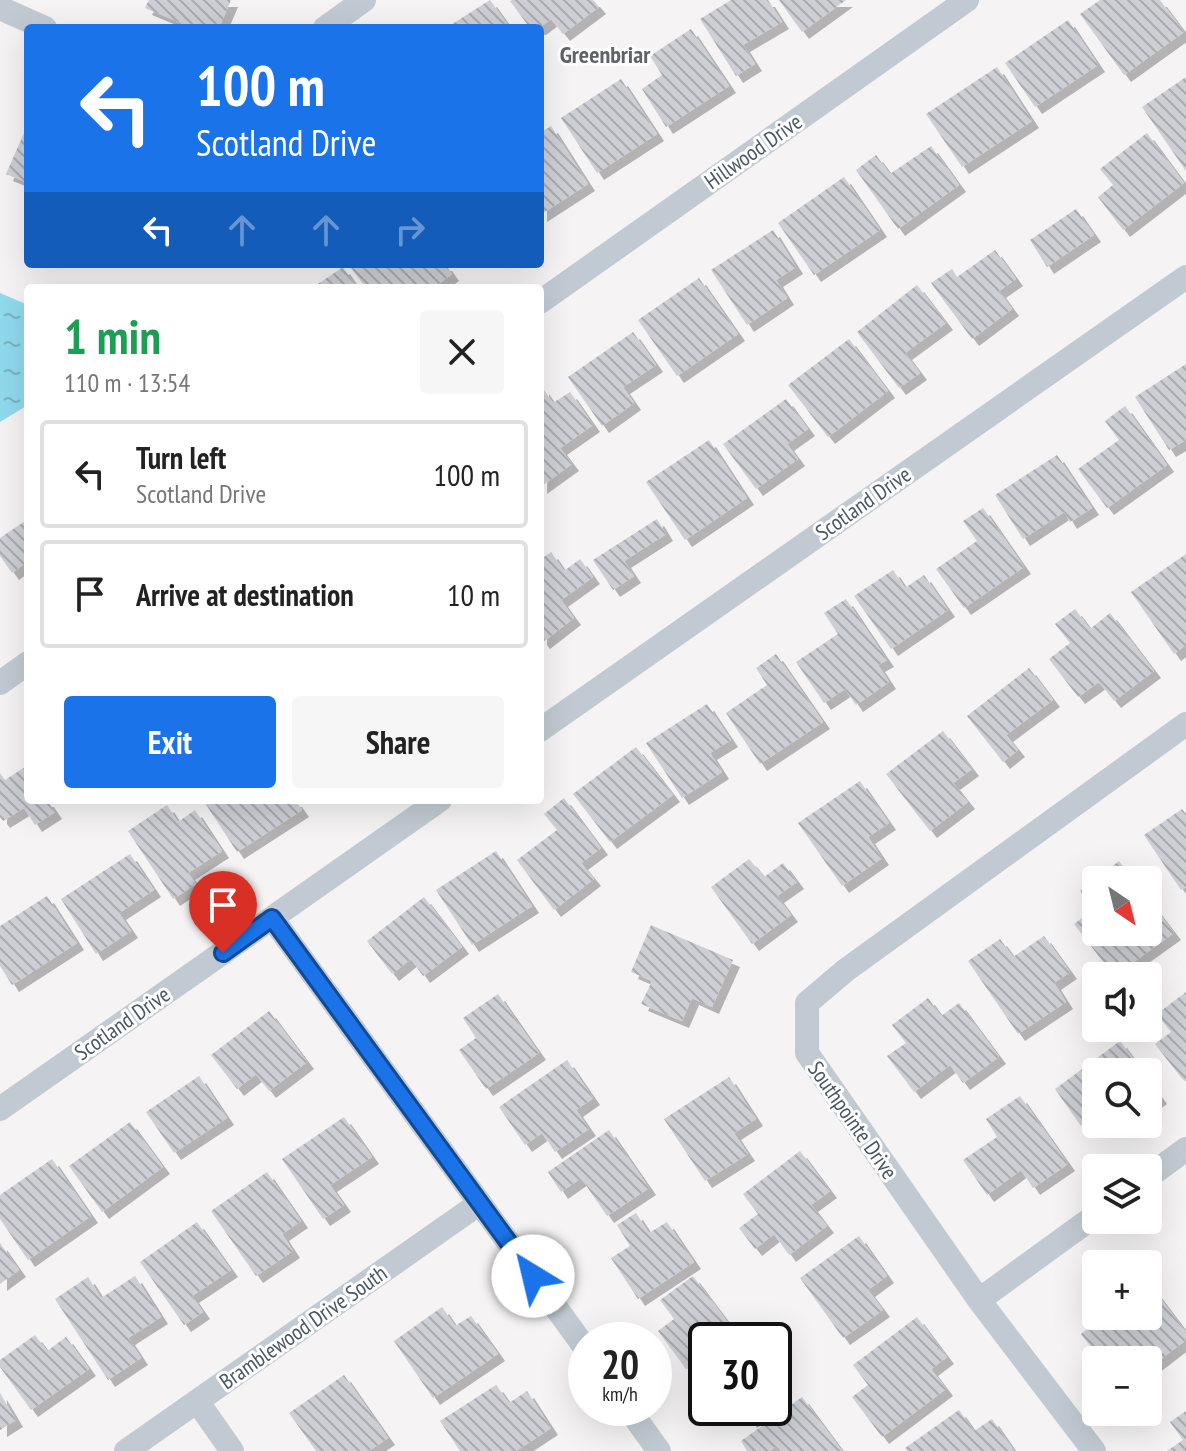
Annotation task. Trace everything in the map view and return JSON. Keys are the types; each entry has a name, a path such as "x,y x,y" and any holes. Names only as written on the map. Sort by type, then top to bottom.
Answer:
{"street":[{"path":"331,24 364,0"},
{"name":"Hillwood Drive","path":"544,299 967,0"},
{"path":"0,8 36,24"},
{"name":"Scotland Drive","path":"544,727 1186,277"},
{"path":"0,683 24,666"},
{"name":"Southpointe Drive","path":"1094,1451 979,1300 807,1053 807,1003 846,970 1186,724"},
{"name":"Scotland Drive","path":"0,1109 434,804"},
{"path":"272,918 568,1324"},
{"path":"1162,1167 1186,1149"},
{"name":"Bramblewood Drive South","path":"126,1451 480,1203"},
{"path":"979,1300 1082,1225"},
{"path":"197,1401 232,1451"},
{"path":"641,1426 659,1451"}],"water":[{"path":"0,293 24,303 24,407 0,422"}],"building":[{"path":"149,0 231,0 221,24 183,24 145,8"},
{"path":"490,0 507,24 452,24"},
{"path":"593,0 599,7 563,34 551,19 544,24 527,24 510,1"},
{"path":"731,0 768,0 782,22 743,45 755,64 736,76 700,19"},
{"path":"779,0 846,0 802,32"},
{"path":"1100,0 1160,0 1184,32 1124,75 1080,14"},
{"path":"1068,20 1098,65 1035,107 1005,63"},
{"path":"691,29 729,86 666,127 642,89 662,75 650,56"},
{"path":"997,67 1032,121 962,167 926,114"},
{"path":"1186,77 1186,171 1142,107"},
{"path":"621,79 657,134 597,173 561,118"},
{"path":"551,126 588,184 544,212 544,130"},
{"path":"24,133 24,181 6,174"},
{"path":"1147,133 1184,183 1123,230 1098,197 1113,185 1100,169"},
{"path":"931,146 959,185 898,229 856,170 876,155 890,174"},
{"path":"844,177 880,230 814,275 778,223"},
{"path":"1076,209 1094,235 1047,267 1030,240"},
{"path":"773,230 796,267 776,280 787,298 747,325 711,270"},
{"path":"995,250 1016,279 999,291 1012,309 972,339 931,283 952,269 957,277"},
{"path":"344,268 354,284 318,284"},
{"path":"351,268 448,268 452,274 438,284 363,284"},
{"path":"699,278 738,334 677,376 638,320"},
{"path":"917,285 946,323 905,353 920,373 899,388 857,332"},
{"path":"633,332 656,365 623,387 634,403 602,426 568,377"},
{"path":"849,339 888,391 828,437 788,385"},
{"path":"1186,364 1186,440 1169,450 1135,397"},
{"path":"544,390 553,403 570,392 593,425 560,448 572,464 544,484"},
{"path":"786,399 808,429 787,444 798,459 756,489 723,444"},
{"path":"1125,406 1167,465 1107,508 1078,469 1119,440 1105,421"},
{"path":"709,440 747,498 685,540 646,482"},
{"path":"1057,455 1092,508 1070,522 1064,512 1023,539 995,495"},
{"path":"983,508 1024,567 964,608 936,569 977,541 963,521"},
{"path":"657,519 666,534 624,561 634,576 613,590 593,560"},
{"path":"24,522 24,564 12,573 0,556 0,538"},
{"path":"551,552 564,571 580,559 593,577 561,600 574,618 544,641 544,557"},
{"path":"1186,554 1186,645 1174,654 1131,592"},
{"path":"893,570 905,588 924,575 948,610 891,649 854,596"},
{"path":"846,599 887,660 878,665 889,682 856,705 845,689 824,703 796,662 838,634 824,613"},
{"path":"1075,609 1090,629 1110,613 1154,671 1114,701 1099,682 1078,697 1049,659 1070,643 1055,624"},
{"path":"776,654 823,722 760,764 726,713 767,685 756,668"},
{"path":"1029,668 1053,700 1006,735 1018,750 1003,762 967,716"},
{"path":"707,704 731,740 710,753 722,772 682,798 646,743"},
{"path":"943,731 972,769 953,783 968,802 930,831 886,774"},
{"path":"636,747 673,795 610,842 573,794"},
{"path":"24,768 24,804 50,804 55,812 35,825 24,808 3,821 0,817 0,773 5,780"},
{"path":"860,781 889,823 868,837 882,858 842,886 798,823"},
{"path":"564,798 601,848 581,863 594,879 554,910 517,860 557,830 544,814"},
{"path":"206,804 298,804 302,810 237,852"},
{"path":"167,805 178,822 195,810 222,851 188,873 196,884 173,899 128,831"},
{"path":"1182,809 1186,814 1186,887 1181,890 1144,835"},
{"path":"496,851 532,906 472,945 436,890"},
{"path":"130,854 154,890 119,913 131,931 96,954 61,899"},
{"path":"749,859 764,877 783,863 797,882 777,896 791,915 752,944 711,887"},
{"path":"47,896 77,943 12,985 0,966 0,926"},
{"path":"424,897 462,947 423,976 411,959 392,974 367,941"},
{"path":"1162,917 1174,933 1162,942"},
{"path":"1082,918 1082,934 1074,924"},
{"path":"651,925 733,960 712,1007 692,998 682,1021 641,1004 652,981 631,972"},
{"path":"1044,936 1070,972 1054,983 1066,1002 1018,1034 968,961 1000,939 1013,957"},
{"path":"1091,946 1156,946 1134,962 1103,962"},
{"path":"1186,992 1186,1078 1183,1080 1155,1044 1162,1042 1171,1032 1162,1020 1162,1010"},
{"path":"498,994 539,1053 486,1089 459,1050 476,1038 463,1018"},
{"path":"928,998 941,1016 959,1003 999,1057 963,1083 950,1065 914,1092 887,1056 906,1043 892,1025"},
{"path":"269,1011 307,1062 269,1091 256,1074 237,1089 211,1055"},
{"path":"1121,1042 1133,1058 1097,1058"},
{"path":"567,1060 593,1098 576,1110 589,1129 555,1152 542,1133 525,1145 499,1107"},
{"path":"1082,1069 1081,1126 1055,1089"},
{"path":"199,1076 227,1118 174,1153 146,1112"},
{"path":"729,1077 756,1119 734,1133 748,1154 705,1181 664,1119"},
{"path":"1020,1096 1068,1164 1033,1188 1021,1170 987,1195 963,1160 997,1137 986,1119"},
{"path":"344,1117 372,1157 330,1185 344,1205 323,1219 282,1159"},
{"path":"130,1122 163,1167 102,1212 69,1166"},
{"path":"609,1130 649,1188 607,1216 581,1178 561,1192 548,1172"},
{"path":"800,1151 830,1191 811,1205 827,1226 789,1255 774,1234 755,1249 739,1228 758,1214 743,1194"},
{"path":"52,1159 91,1216 28,1260 0,1219 0,1195"},
{"path":"267,1172 301,1221 282,1234 293,1251 256,1276 211,1211"},
{"path":"636,1213 649,1233 667,1222 694,1262 638,1299 611,1258 630,1246 617,1225"},
{"path":"197,1222 231,1270 192,1296 203,1312 184,1325 140,1262"},
{"path":"859,1236 887,1276 868,1290 883,1310 843,1338 800,1278"},
{"path":"0,1243 19,1270 0,1284"},
{"path":"135,1276 161,1317 128,1338 141,1358 108,1380 55,1299 88,1277 101,1298"},
{"path":"693,1276 728,1322 688,1322 686,1369 672,1350 670,1322 674,1319 660,1300"},
{"path":"1162,1300 1186,1332 1186,1340 1162,1358 1162,1346 1090,1346 1081,1334 1086,1330 1162,1330"},
{"path":"442,1307 455,1326 471,1316 498,1354 433,1398 394,1341"},
{"path":"917,1317 947,1357 931,1369 946,1389 882,1437 852,1397 868,1385 853,1365"},
{"path":"35,1335 47,1351 66,1337 89,1369 31,1410 0,1367 0,1360"},
{"path":"344,1375 388,1438 369,1451 316,1451 289,1413"},
{"path":"496,1385 509,1403 527,1391 551,1428 516,1451 460,1451 440,1421"},
{"path":"0,1393 16,1420 0,1430"},
{"path":"802,1397 842,1451 778,1451 775,1447 770,1451 747,1451 741,1441 762,1426 792,1426 792,1404"},
{"path":"959,1410 974,1431 992,1419 1014,1451 907,1451 905,1448"},
{"path":"1186,1411 1186,1451 1167,1451 1183,1440 1170,1422"}],"district":[{"name":"Greenbriar","path":"605,55"}],"route":[{"path":"223,953 272,918 533,1276"}]}
